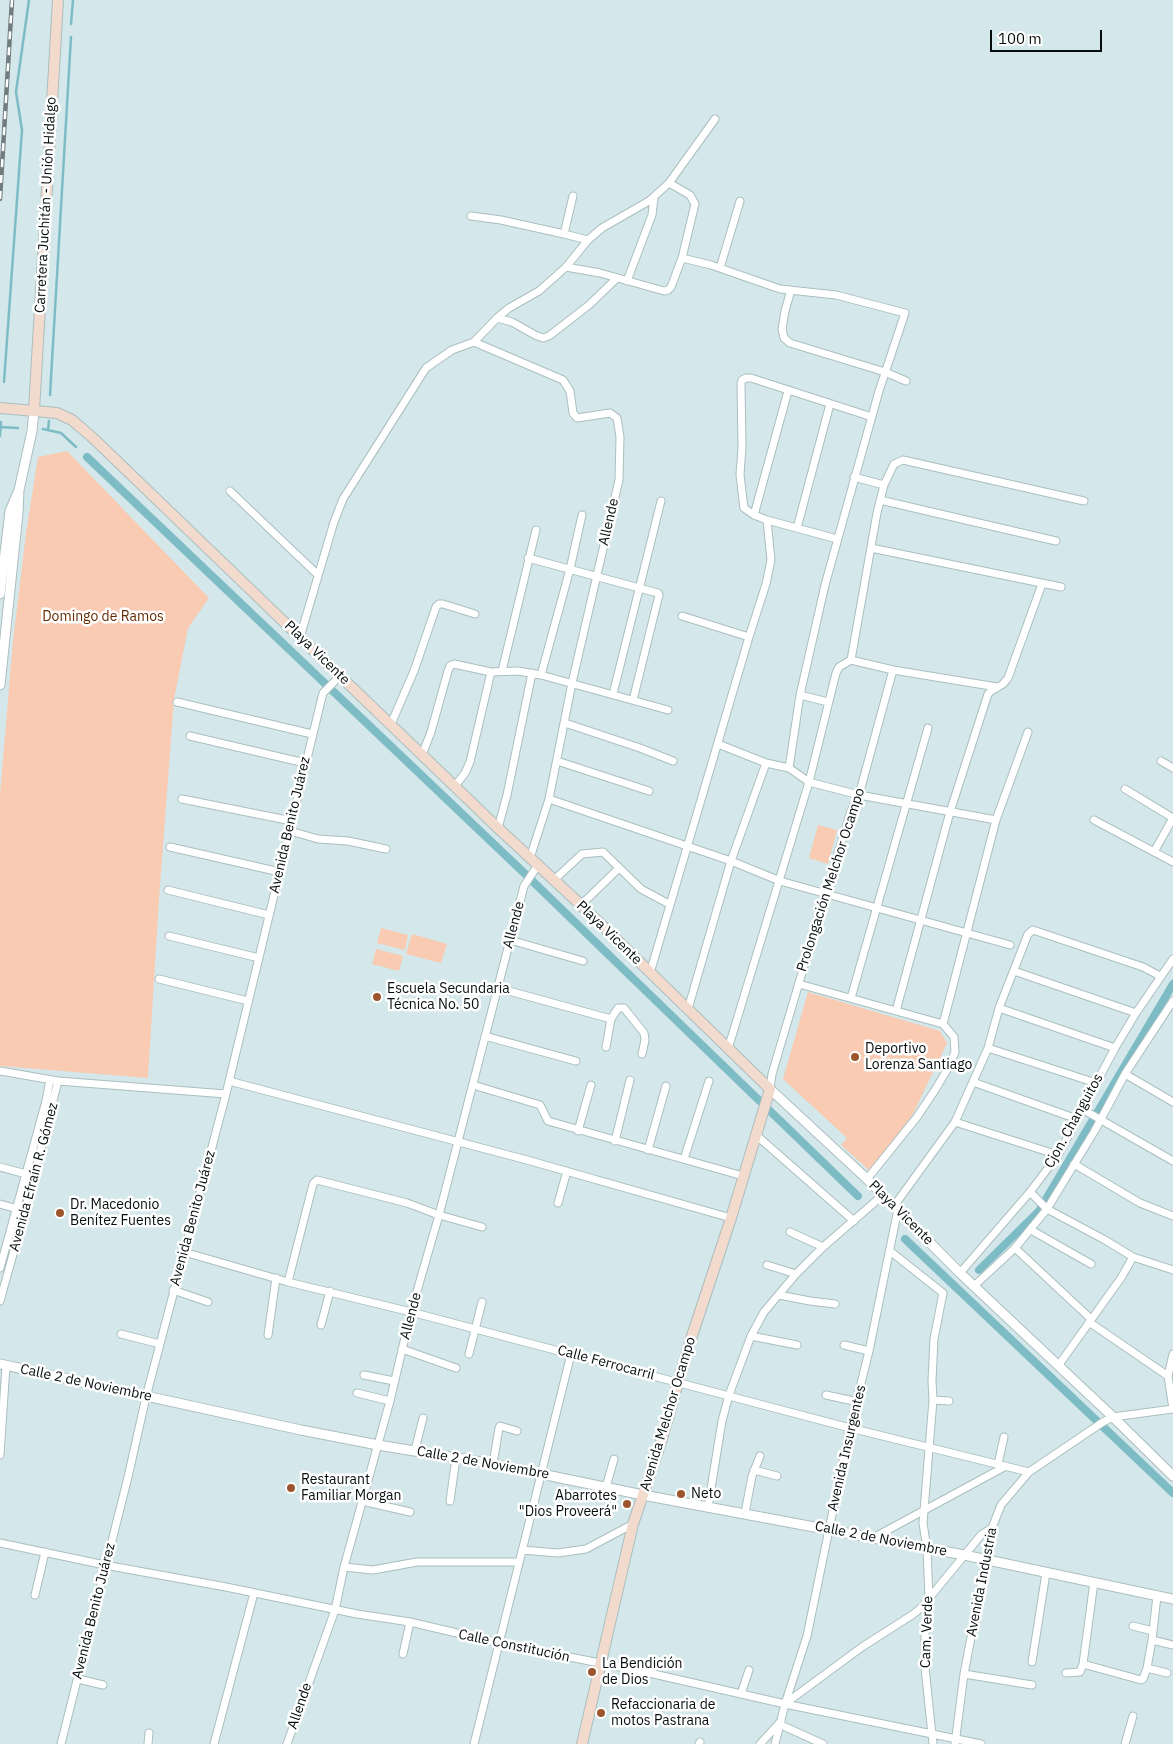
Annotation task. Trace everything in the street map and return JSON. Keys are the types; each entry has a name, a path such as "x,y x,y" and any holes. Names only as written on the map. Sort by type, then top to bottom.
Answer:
{"main road":[{"name":"Carretera Juchitán - Unión Hidalgo","path":"34,410 58,0"},
{"name":"Playa Vicente","path":"0,408 57,413 72,420 93,438 530,858 535,869 554,880 581,905 728,1049 768,1094"},
{"name":"Avenida Melchor Ocampo","path":"582,1744 633,1524 661,1442 768,1094"}],"street":[{"path":"300,637 334,522 343,499 426,368 452,350 474,342 509,308 539,291 566,267 588,240 602,228 654,197 669,184 716,119"},
{"path":"566,267 584,269 664,291 671,288 682,258 694,204 690,195 669,184"},
{"path":"564,234 573,196"},
{"path":"627,281 652,215 654,197"},
{"path":"720,268 740,201"},
{"path":"471,216 501,220 588,240"},
{"path":"682,258 720,268 770,286 836,295 905,313 885,372 837,539 800,695 789,768"},
{"path":"497,318 512,322 542,338 549,336 589,305 618,278"},
{"path":"791,290 782,329 784,338 790,343 885,372 906,381"},
{"name":"Allende","path":"474,342 563,380 570,391 573,413 577,418 610,413 617,418 620,437 618,480 572,683 548,800 530,858"},
{"path":"837,539 767,520 754,515 744,508 740,474 742,447 741,383 746,378 751,378 872,417"},
{"path":"754,515 788,390"},
{"path":"797,528 830,404"},
{"path":"0,685 3,594 18,513 19,490 32,431 34,410"},
{"path":"851,660 880,500 884,484 894,464 903,460 1084,501"},
{"path":"854,477 884,484"},
{"path":"230,491 318,575"},
{"path":"880,500 1056,541"},
{"path":"613,694 661,501"},
{"path":"541,675 570,569 582,516"},
{"path":"650,973 669,904 766,584 771,560 767,520"},
{"path":"502,671 536,530"},
{"path":"871,548 1061,588"},
{"path":"528,558 640,588 659,595 633,700"},
{"path":"896,1011 950,812 988,694 1004,684 1008,678 1042,584"},
{"path":"391,724 414,671 439,604 475,614"},
{"path":"682,616 749,637"},
{"path":"728,1049 809,782 838,667 851,660 893,670 997,688"},
{"path":"422,754 431,732 450,666 454,664 491,672 532,673 668,710"},
{"name":"Prolongación Melchor Ocampo","path":"768,1094 772,1074 801,984 851,811 859,795 893,670"},
{"path":"455,786 465,773 470,762 491,672"},
{"path":"498,828 507,795 532,673"},
{"name":"Avenida Benito Juárez","path":"61,1744 173,1290 226,1094 312,734 324,693 340,676"},
{"path":"800,695 828,702"},
{"path":"178,702 312,734"},
{"path":"565,723 673,761"},
{"path":"851,998 908,805 928,728"},
{"path":"943,1024 996,820 1028,732"},
{"path":"190,736 305,763"},
{"path":"718,744 766,763 789,768 809,782 908,805 996,820"},
{"path":"557,761 649,791"},
{"path":"1161,761 1173,768"},
{"path":"688,1009 731,861 766,763"},
{"path":"1125,789 1173,818 1154,852"},
{"path":"182,799 292,822"},
{"path":"548,800 731,861 780,881 1010,946"},
{"path":"1094,820 1173,862"},
{"path":"290,831 318,839 348,841 386,848"},
{"path":"170,847 280,872"},
{"path":"554,880 582,854 603,852 609,856 618,869 641,889 669,904"},
{"name":"Allende","path":"287,1744 335,1610 344,1567 390,1401 411,1312 439,1215 524,886 535,869"},
{"path":"581,905 618,869"},
{"path":"168,890 269,915"},
{"path":"896,1207 955,1122 988,1048 999,1008 1028,934 1033,930 1143,967 1160,976"},
{"path":"169,936 259,958"},
{"path":"510,940 583,961"},
{"name":"Cjon. Changuitos","path":"960,1273 1032,1194 1058,1155 1077,1119 1085,1111 1096,1083 1136,1013 1173,959"},
{"path":"1014,971 1136,1013"},
{"path":"159,978 248,1001"},
{"path":"801,984 943,1024 954,1037 956,1044 955,1052 950,1065 935,1090 917,1117 867,1179"},
{"path":"498,988 610,1019"},
{"name":"Cjon. Changuitos","path":"974,1286 1015,1248 1031,1230 1074,1164 1097,1119 1173,1001"},
{"path":"606,1047 610,1019 618,1008 624,1008 644,1032 645,1040 642,1054"},
{"path":"999,1008 1115,1048"},
{"path":"485,1036 576,1061"},
{"path":"988,1048 1096,1083"},
{"path":"0,1071 54,1081 226,1094"},
{"path":"1125,1074 1173,1102"},
{"path":"615,1141 630,1080"},
{"name":"Avenida Efraín R. Gómez","path":"0,1268 2,1248 54,1081"},
{"name":"Avenida Efraín R. Gómez","path":"0,1301 25,1211 54,1081"},
{"path":"229,1081 731,1218"},
{"path":"684,1159 708,1081"},
{"path":"973,1082 1077,1119"},
{"path":"473,1085 540,1106 548,1121 743,1176"},
{"path":"578,1131 591,1085"},
{"path":"648,1150 666,1086"},
{"name":"Playa Vicente","path":"768,1094 884,1195 960,1273 1173,1476"},
{"path":"1085,1111 1173,1161"},
{"path":"955,1122 1058,1155"},
{"path":"756,1135 854,1221"},
{"path":"1074,1164 1140,1203 1173,1216"},
{"path":"0,1168 26,1174"},
{"path":"558,1203 568,1172"},
{"path":"288,1282 313,1184 317,1180 406,1203 439,1215 482,1227"},
{"path":"1032,1194 1046,1208 1133,1257 1173,1270"},
{"path":"708,1507 722,1421 729,1395 751,1336 764,1312 796,1274 823,1247 884,1195"},
{"path":"0,1204 25,1211"},
{"name":"Avenida Insurgentes","path":"775,1744 785,1704 807,1636 850,1428 870,1351 890,1251 896,1207"},
{"path":"1031,1230 1091,1264"},
{"path":"790,1232 823,1247"},
{"path":"1015,1248 1090,1321 1168,1376"},
{"path":"890,1251 942,1293 934,1339 933,1400 923,1523 927,1549"},
{"name":"Calle Ferrocarril","path":"184,1252 288,1282 411,1312 850,1428 1029,1472"},
{"path":"1058,1366 1121,1278 1133,1257"},
{"path":"767,1265 796,1274"},
{"path":"268,1335 276,1278"},
{"path":"173,1290 208,1302"},
{"path":"321,1325 330,1291"},
{"path":"779,1295 835,1304"},
{"path":"469,1354 482,1302"},
{"path":"122,1334 160,1344"},
{"path":"751,1336 797,1344"},
{"path":"844,1345 870,1351"},
{"path":"402,1349 456,1368"},
{"path":"474,1744 543,1473 571,1354"},
{"path":"1111,1418 1173,1409 1168,1376 1173,1354"},
{"path":"0,1455 3,1365"},
{"name":"Calle 2 de Noviembre","path":"3,1365 378,1445 543,1473 643,1495 964,1555 1173,1599"},
{"path":"364,1374 394,1381"},
{"path":"356,1393 390,1401"},
{"path":"826,1395 858,1402"},
{"path":"933,1400 949,1401"},
{"path":"416,1450 423,1418"},
{"name":"Avenida Industria","path":"955,1742 964,1674 992,1528 996,1516 1002,1505 1029,1472 1094,1427 1111,1418"},
{"path":"493,1464 500,1426 517,1431"},
{"path":"998,1464 1004,1437"},
{"path":"745,1513 754,1470 760,1456"},
{"path":"450,1501 456,1458"},
{"path":"606,1487 614,1459"},
{"path":"873,1538 1006,1466"},
{"path":"754,1470 777,1476"},
{"path":"362,1502 410,1512"},
{"path":"522,1550 558,1553 586,1549 633,1524"},
{"path":"785,1704 862,1647 912,1615 929,1598 981,1535 992,1528"},
{"name":"Calle Constitución","path":"0,1543 335,1610 410,1622 499,1643 645,1672 785,1704 932,1734 955,1742 981,1744"},
{"name":"Cam. Verde","path":"927,1549 929,1598 924,1651 933,1744"},
{"path":"35,1595 45,1552"},
{"path":"344,1567 372,1570 417,1562 519,1562"},
{"path":"1032,1662 1046,1573"},
{"path":"1066,1673 1080,1672 1083,1664 1094,1582"},
{"path":"214,1744 254,1593"},
{"path":"1083,1664 1142,1680 1147,1668 1157,1596"},
{"path":"403,1654 410,1622"},
{"path":"1133,1626 1153,1631"},
{"path":"1152,1640 1173,1645"},
{"path":"1147,1668 1167,1672"},
{"path":"740,1694 749,1670"},
{"path":"964,1674 1032,1685"},
{"path":"78,1680 104,1685"},
{"path":"1125,1744 1134,1716"},
{"path":"760,1744 781,1723 823,1744"},
{"path":"148,1744 149,1733"}],"green space":[{"name":"Domingo de Ramos","path":"67,451 209,598 188,628 174,699 148,1078 0,1066 0,794 13,641 26,533 38,457"},
{"path":"818,825 837,830 828,864 809,858"},
{"path":"381,928 408,935 405,950 377,943"},
{"path":"412,934 447,944 441,963 406,954"},
{"path":"376,949 403,956 399,971 372,964"},
{"path":"808,992 940,1031 947,1043 913,1114 870,1171 841,1145 847,1138 783,1079"}],"waterway":[{"path":"4,382 22,130 16,92 29,0"},
{"path":"71,24 73,0"},
{"path":"50,395 71,37"},
{"path":"48,430 49,421"},
{"path":"0,436 1,422"},
{"path":"0,427 18,428"},
{"path":"43,429 61,433 76,447"},
{"path":"87,457 521,870 858,1196"},
{"path":"979,1270 1039,1211 1173,984"},
{"path":"905,1239 1173,1493"}],"railway":[{"path":"0,199 12,0"}],"place":[{"name":"Escuela Secundaria Técnica No. 50","path":"377,997"},
{"name":"Deportivo Lorenza Santiago","path":"855,1057"},
{"name":"Dr. Macedonio Benítez Fuentes","path":"60,1213"},
{"name":"Restaurant Familiar Morgan","path":"291,1488"},
{"name":"Neto","path":"681,1494"},
{"name":"Abarrotes \"Dios Proveerá\"","path":"627,1504"},
{"name":"La Bendición de Dios","path":"592,1672"},
{"name":"Refaccionaria de motos Pastrana","path":"601,1713"}]}
